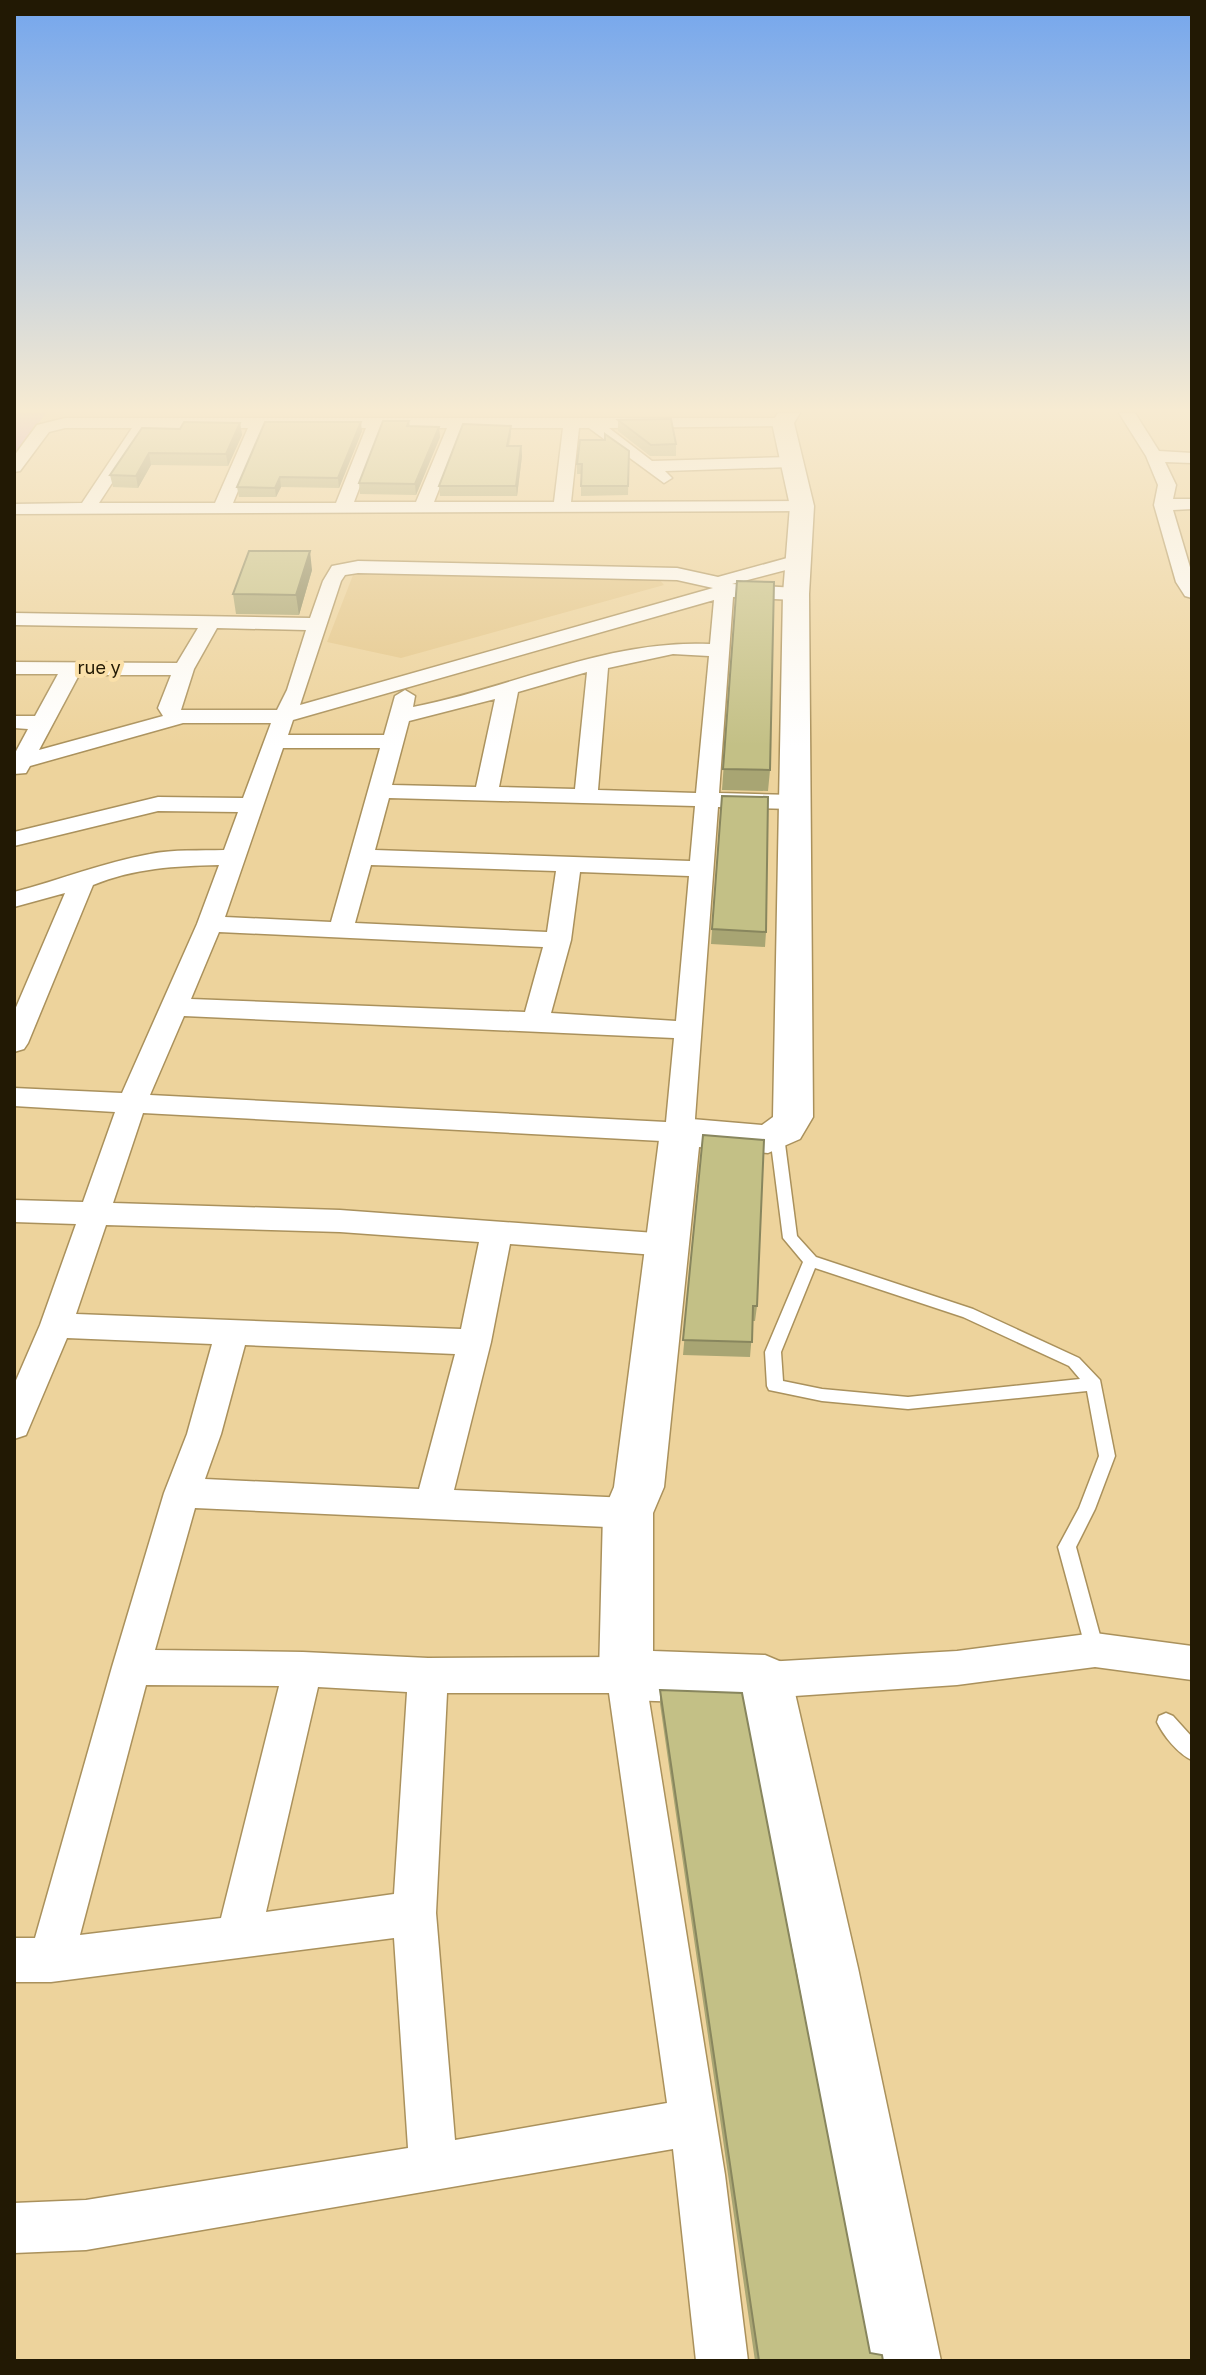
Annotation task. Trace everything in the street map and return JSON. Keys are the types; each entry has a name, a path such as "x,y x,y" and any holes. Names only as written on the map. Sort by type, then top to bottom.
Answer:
{"street":[{"path":"14,1097 419,1116 768,1139 777,1136 793,1117 796,594 801,524"},
{"path":"1168,524 1185,582 1192,592"},
{"path":"18,768 182,717 284,716 342,698 408,683 723,588 798,561"},
{"path":"14,1425 56,1325 132,1104 210,924 284,716 297,690 332,581 339,570 358,567 677,574 723,588 796,594"},
{"path":"722,2361 693,2122 626,1675 628,1513 639,1487 669,1245 723,588"},
{"path":"297,690 723,588"},
{"path":"14,619 318,624"},
{"path":"182,717 168,711 184,669 211,622"},
{"path":"400,716 456,705 598,664 673,648 718,650"},
{"path":"586,798 598,664"},
{"name":"rue y","path":"14,668 184,669"},
{"path":"18,768 72,668"},
{"path":"341,930 408,683"},
{"path":"486,795 508,689"},
{"path":"14,722 44,723"},
{"path":"275,742 392,741"},
{"path":"379,791 794,802"},
{"path":"14,839 158,804 252,805"},
{"path":"14,900 83,881 109,870 154,860 234,857"},
{"path":"360,857 701,869"},
{"path":"536,1021 558,940 569,864"},
{"path":"14,1043 83,881"},
{"path":"210,924 558,940"},
{"path":"174,1007 689,1030"},
{"path":"14,1211 340,1221 669,1245"},
{"path":"433,1504 475,1342 497,1231"},
{"path":"56,1325 475,1342"},
{"path":"232,1332 204,1434 182,1493 131,1667 33,1960 238,1938 414,1913"},
{"path":"182,1493 628,1513"},
{"path":"131,1667 303,1669 428,1676 626,1675 765,1680 957,1668 1095,1650 1192,1663"},
{"path":"238,1938 303,1669"},
{"path":"428,1676 414,1913 433,2168"},
{"path":"765,1680 827,1968 905,2361"},
{"path":"14,2228 86,2225 693,2122"}],"lane":[{"path":"777,1136 790,1238 811,1261 968,1313 1074,1362 1094,1384 1107,1456 1087,1509 1067,1547 1095,1650"},
{"path":"811,1261 773,1352 775,1386 822,1395 908,1403 1094,1384"},
{"path":"1166,1722 1192,1751"}],"shaded area":[{"path":"355,570 658,578 664,585 401,658 327,642"}],"building":[{"path":"249,551 310,551 296,595 233,594"},
{"path":"737,581 774,582 770,770 723,769"},
{"path":"722,796 768,797 766,932 712,929"},
{"path":"703,1135 764,1140 757,1306 753,1306 752,1342 683,1340"},
{"path":"660,1690 742,1693 870,2353 882,2355 883,2361 759,2361"}]}
